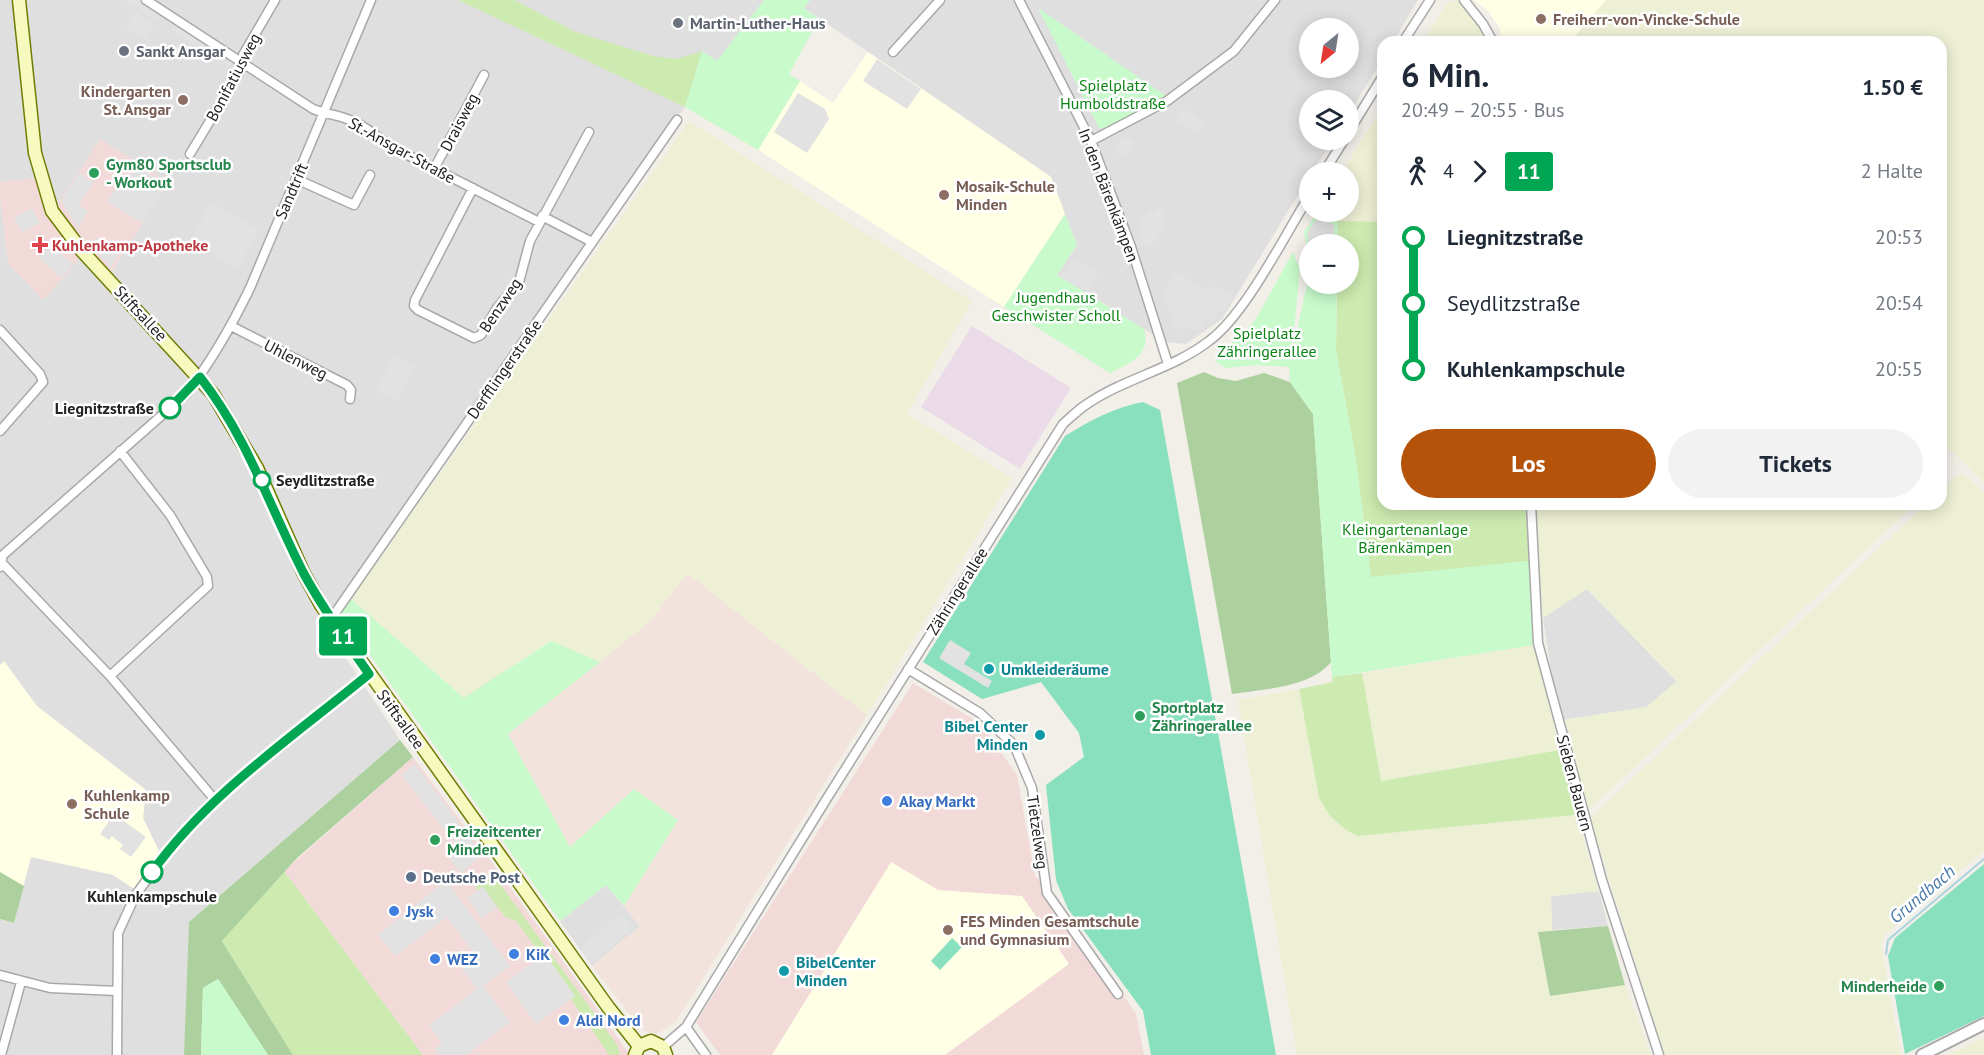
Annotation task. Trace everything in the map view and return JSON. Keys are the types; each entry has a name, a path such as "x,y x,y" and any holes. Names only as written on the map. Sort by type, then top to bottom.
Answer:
{"main road":[{"name":"Stiftsallee","path":"19,0 35,153 52,211 82,250 200,377 233,423 257,468 303,572 331,619 637,1050"},
{"path":"637,1050 651,1041 665,1051"}],"street":[{"name":"St.-Ansgar-Straße","path":"146,0 242,64 324,114 349,119 375,132 390,146 434,169 592,242"},
{"name":"Bonifatiusweg","path":"190,154 242,64 243,55 275,0"},
{"name":"Sandtrift","path":"200,377 231,326 371,0"},
{"path":"893,52 940,0"},
{"path":"1090,141 1167,101 1234,51 1275,0"},
{"path":"1407,36 1430,0"},
{"path":"1464,0 1490,36"},
{"name":"In den Bärenkämpen","path":"1021,1 1090,141 1131,247 1168,364"},
{"name":"Draisweg","path":"434,169 484,75"},
{"path":"1359,115 1377,86"},
{"name":"Derfflingerstraße","path":"331,619 677,120"},
{"name":"Benzweg","path":"473,188 414,306 474,338 481,335 492,314 519,282 524,269 527,247 590,132"},
{"path":"296,179 354,205 370,175"},
{"name":"Zähringerallee","path":"665,1051 686,1028 1063,424 1088,403 1207,343 1223,330 1238,311 1299,213"},
{"name":"Uhlenweg","path":"231,326 347,385 351,390 350,399"},
{"path":"0,330 43,378 41,387 0,431"},
{"path":"200,377 186,394 3,555 1,566 110,676 215,800"},
{"path":"110,676 208,586 207,577 170,515 120,451"},
{"name":"Sieben Bauern","path":"1531,510 1538,643 1602,880 1659,1055"},
{"name":"Tietzelweg","path":"908,669 980,713 1014,745 1032,788 1047,893 1118,994"},
{"path":"117,1055 118,933 126,911 174,842 215,800 369,674"},
{"path":"0,975 21,982 81,991 117,992"},
{"path":"1,1055 21,982"},
{"path":"1923,1055 1984,1025"},
{"path":"686,1028 706,1055"}],"shaded area":[{"path":"0,0 764,0 717,62 702,52 685,107 625,188 324,625 400,740 189,922 185,1055 0,1055 0,195 8,263 81,257 56,228 35,178 0,182"},
{"path":"124,0 139,0 160,14 156,21"},
{"path":"810,0 1418,0 1397,36 1377,36 1377,68 1359,98 1359,90 1299,90 1299,150 1326,150 1319,162 1299,162 1299,193 1222,319 1186,344 1165,342 1057,275 1077,245 1051,177 804,8"},
{"path":"1457,0 1484,36 1427,36 1448,2"},
{"name":"Freiherr-von-Vincke-Schule","path":"1474,0 1606,0 1575,36 1501,36 1499,27 1488,11"},
{"path":"1606,0 1984,0 1984,482 1947,447 1947,36 1575,36"},
{"path":"135,12 155,25 145,40 125,27"},
{"path":"175,24 232,63 228,69 171,30"},
{"name":"Mosaik-Schule Minden","path":"868,52 1051,177 1065,214 1004,307 758,150 800,81 833,103"},
{"path":"877,59 921,89 907,109 863,81"},
{"path":"798,93 825,109 829,119 807,153 774,132"},
{"path":"1183,108 1204,123 1197,134 1176,119"},
{"path":"1377,117 1377,222 1359,221 1359,162 1348,162 1356,150 1359,150 1359,145"},
{"path":"689,121 972,301 907,414 1012,478 867,715 687,573 651,620 600,662 550,641 465,698 351,599"},
{"path":"1124,136 1135,143 1126,159 1114,152"},
{"path":"100,139 168,182 112,272 78,238 55,208"},
{"path":"137,166 166,184 142,223 107,202 124,175 129,178"},
{"path":"79,173 94,183 78,205 88,211 78,228 61,201"},
{"path":"35,178 56,228 81,257 43,300 8,263 0,195 0,182"},
{"path":"212,202 259,230 237,268 190,240"},
{"path":"1158,207 1166,212 1162,218 1167,221 1150,248 1144,245 1138,226 1149,209 1154,213"},
{"path":"32,208 40,223 22,232 14,218"},
{"path":"1314,222 1334,224 1334,234 1307,233"},
{"path":"96,237 122,248 110,268 91,244"},
{"path":"51,245 73,264 61,278 39,258"},
{"path":"1073,258 1099,274 1088,292 1062,276"},
{"path":"1177,272 1209,291 1213,285 1233,297 1224,312 1220,310 1212,323 1207,320 1199,332 1182,325 1177,331 1173,328 1176,324 1170,320 1174,313 1168,309 1162,295"},
{"path":"972,326 1071,388 1020,469 921,407"},
{"path":"394,356 416,364 397,401 377,391"},
{"path":"1964,474 1984,493 1984,851 1883,936 1881,945 1901,1055 1664,1055 1590,818 1920,510 1947,510 1947,484 1957,475"},
{"path":"1535,510 1909,510 1591,808 1587,808 1563,720 1646,707 1677,681 1587,589 1543,618"},
{"path":"687,573 867,715 676,1022 657,1034 646,1032 638,1025 592,966 640,926 624,906 678,820 634,789 570,848 508,734 651,620"},
{"path":"1587,589 1677,682 1646,707 1563,720 1555,696 1543,618"},
{"path":"950,640 971,653 964,664 992,681 988,688 939,658"},
{"path":"1534,645 1560,750 1380,781 1362,673"},
{"name":"Kuhlenkamp Schule","path":"4,661 37,706 146,790 143,818 159,851 134,889 113,875 31,857 14,923 0,919 0,665"},
{"path":"913,683 981,724 1017,775 1035,876 1057,897 1136,1014 1144,1055 720,1055 696,1022"},
{"path":"1299,689 1319,798 1330,816 1346,830 1358,836 1576,815 1599,891 1551,896 1552,930 1538,932 1550,996 1625,985 1651,1055 1297,1055 1238,700"},
{"path":"413,757 499,872 630,1055 423,1055 284,871"},
{"path":"415,764 483,855 461,873 449,858 460,849 401,775"},
{"path":"114,814 146,837 131,857 120,849 123,845 112,836 109,840 100,834"},
{"name":"FES Minden Gesamtschule und Gymnasium","path":"891,862 938,890 1022,896 1069,964 945,1055 772,1055"},
{"path":"446,881 510,966 483,986 510,1022 466,1055 439,1055 435,1049 442,1043 429,1025 477,989 462,969 477,957 447,917 395,956 378,935"},
{"path":"606,885 640,926 592,966 560,921"},
{"path":"483,887 497,907 482,918 467,898"},
{"path":"1599,891 1608,926 1552,930 1551,896"},
{"path":"621,913 634,928 591,964 580,948"},
{"path":"545,954 575,996 536,1024 506,982"},
{"path":"1981,1039 1984,1041 1984,1055 1947,1055"}],"green space":[{"path":"458,0 514,0 576,32 653,56 677,59 702,51 685,107"},
{"path":"764,0 810,0 804,8 819,19 789,74 800,81 758,150 685,107 702,51 717,61"},
{"name":"Spielplatz Humboldstraße","path":"1038,8 1169,98 1107,129 1099,128"},
{"name":"Jugendhaus Geschwister Scholl","path":"1065,214 1077,245 1057,275 1144,329 1146,338 1142,352 1131,362 1110,373 1004,307"},
{"path":"1311,222 1338,222 1337,234 1304,234"},
{"name":"Kleingartenanlage Bärenkämpen","path":"1338,222 1377,222 1377,510 1525,510 1529,561 1371,578 1355,454 1336,351 1337,294 1359,294 1359,234 1337,234"},
{"name":"Spielplatz Zähringerallee","path":"1293,252 1299,267 1299,280 1291,359 1305,294 1337,294 1336,351 1355,454 1371,577 1529,561 1534,645 1332,677 1313,414 1290,382 1289,367 1257,365 1225,368 1215,361 1256,319"},
{"path":"1204,372 1218,378 1236,381 1264,373 1290,382 1313,414 1331,662 1311,677 1285,686 1232,694 1177,383"},
{"name":"Sportplatz Zähringerallee","path":"1143,402 1160,410 1276,1055 1151,1055 1143,1011 1068,909 1056,880 1046,785 1084,757 1079,733 1041,682 982,699 923,662 1065,436 1102,415"},
{"path":"351,599 464,698 551,641 600,662 508,734 570,847 634,789 678,820 624,906 606,885 560,921 340,613"},
{"path":"1362,673 1381,781 1560,750 1576,815 1358,836 1346,830 1330,816 1319,798 1299,689 1333,682 1332,677"},
{"path":"400,740 413,757 297,858 222,941 293,1055 268,1055 218,979 203,988 201,1055 184,1055 189,922"},
{"name":"Minderheide","path":"1984,864 1984,1016 1905,1054 1888,956 1895,938"},
{"path":"284,871 423,1055 293,1055 222,941"},
{"path":"0,872 24,886 14,923 0,919"},
{"path":"486,877 497,880 618,1046 620,1055 609,1055 571,999 574,996 545,955 542,956 516,921 505,917 483,887 477,890 476,885"},
{"path":"1608,926 1625,985 1550,996 1538,932"},
{"path":"952,938 962,947 940,970 931,961"},
{"path":"218,979 268,1055 201,1055 203,988"}],"waterway":[{"name":"Grundbach","path":"1886,954 1888,940 1984,859"}],"bus line":[{"name":"11","path":"152,872 185,829 215,800 369,674 321,605 303,572 248,451 233,423 200,377 170,408"}],"place":[{"name":"Freiherr-von-Vincke-Schule","path":"1541,19"},
{"name":"Martin-Luther-Haus","path":"678,23"},
{"name":"Sankt Ansgar","path":"124,51"},
{"name":"Kindergarten St. Ansgar","path":"183,100"},
{"name":"Gym80 Sportsclub - Workout","path":"94,173"},
{"name":"Mosaik-Schule Minden","path":"944,195"},
{"name":"Kuhlenkamp-Apotheke","path":"40,245"},
{"name":"Liegnitzstraße","path":"170,408"},
{"name":"Seydlitzstraße","path":"262,480"},
{"name":"Umkleideräume","path":"989,669"},
{"name":"Sportplatz Zähringerallee","path":"1140,716"},
{"name":"Bibel Center Minden","path":"1040,735"},
{"name":"Akay Markt","path":"887,801"},
{"name":"Kuhlenkamp Schule","path":"72,804"},
{"name":"Freizeitcenter Minden","path":"435,840"},
{"name":"Kuhlenkampschule","path":"152,872"},
{"name":"Deutsche Post","path":"411,877"},
{"name":"Jysk","path":"394,911"},
{"name":"FES Minden Gesamtschule und Gymnasium","path":"948,930"},
{"name":"KiK","path":"514,954"},
{"name":"WEZ","path":"435,959"},
{"name":"BibelCenter Minden","path":"784,971"},
{"name":"Minderheide","path":"1939,986"},
{"name":"Aldi Nord","path":"564,1020"}]}
